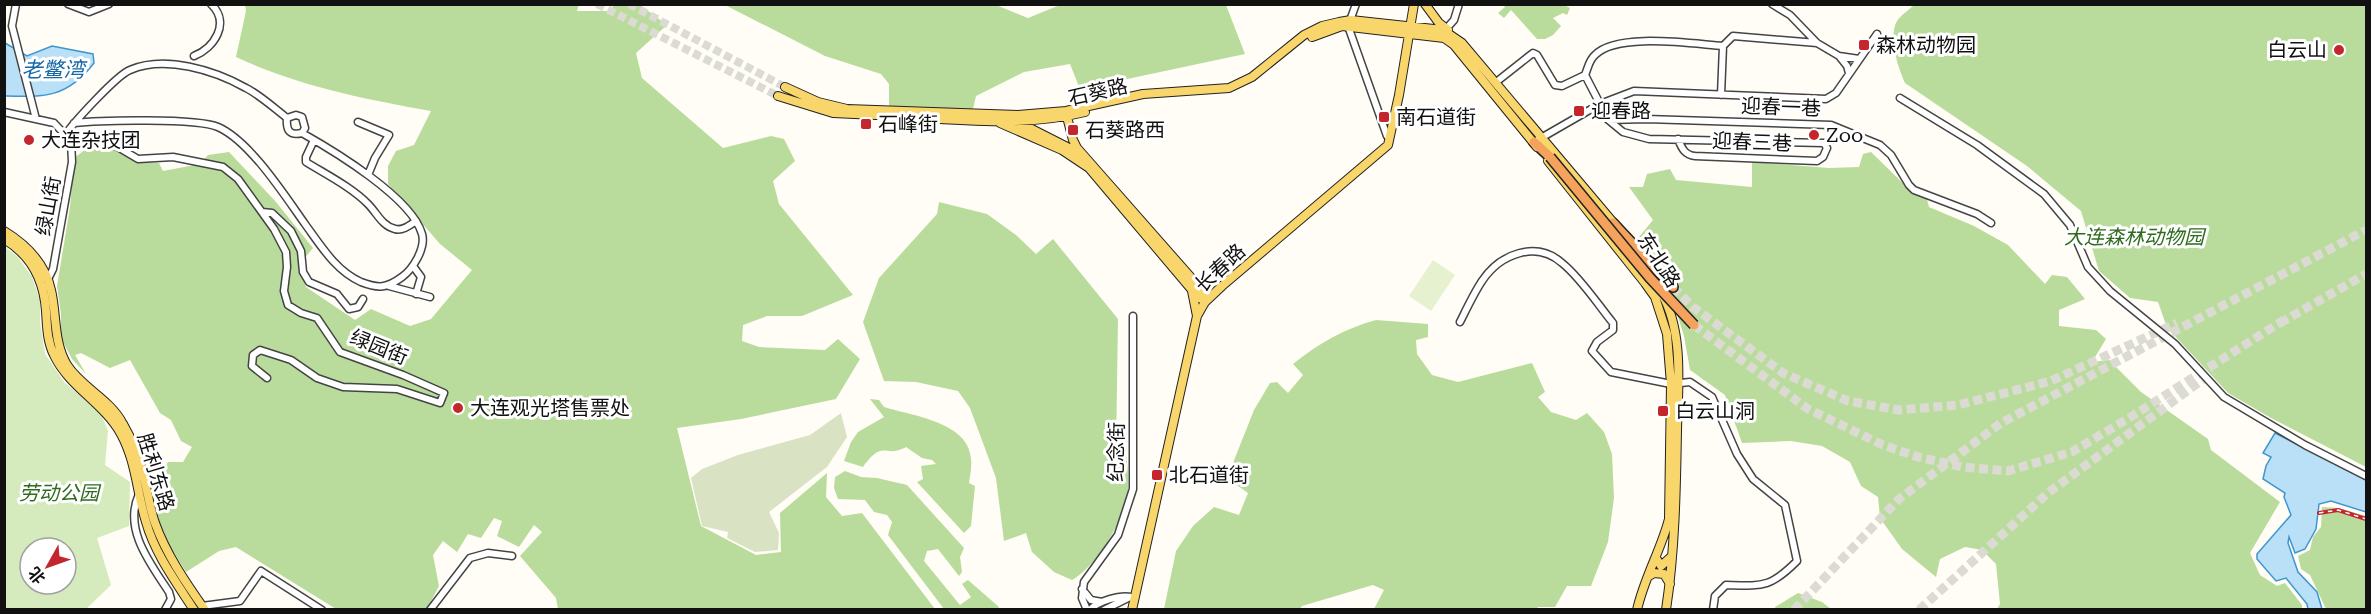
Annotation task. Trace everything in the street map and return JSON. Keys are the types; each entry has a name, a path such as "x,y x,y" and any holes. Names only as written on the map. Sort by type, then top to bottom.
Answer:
{"highway":[{"path":"1538,140 1650,279 1694,325"},
{"path":"1613,223 1673,287"}],"main road":[{"name":"长春路","path":"1132,609 1133,596 1197,316 1206,298 1388,145 1414,4"},
{"name":"东北路","path":"1425,4 1496,83 1655,297 1667,334 1674,383 1676,508 1666,609"},
{"name":"石葵路","path":"785,87 813,100 847,109 1015,121 1063,115 1145,99 1238,90 1254,81 1308,39 1349,23 1409,30"},
{"path":"1409,30 1443,30 1456,37"},
{"name":"东北路","path":"1409,30 1444,38 1454,45 1613,223 1644,263 1670,311 1675,341 1669,519 1637,609"},
{"name":"石葵路","path":"778,96 844,115 995,118 1063,115"},
{"path":"1050,137 1047,131 1048,126 1063,115"},
{"path":"1063,115 1067,140 1064,144"},
{"path":"1063,115 1073,140 1083,155"},
{"path":"995,118 1062,150 1089,168 1192,290 1206,298"},
{"path":"1015,121 1064,144 1093,163 1206,298"},
{"name":"胜利东路","path":"4,231 23,243 34,255 48,279 52,291 56,338 68,365 81,381 105,399 121,420 142,469 154,521 166,549 200,608"},
{"path":"4,239 23,252 38,274 44,292 48,341 53,354 68,376 98,403 121,434 130,455 145,521 155,548 200,608"},
{"path":"1192,290 1197,316"},
{"path":"1656,558 1661,566 1672,556"},
{"path":"1649,576 1654,573 1664,574 1670,584"}],"street":[{"path":"16,4 12,26 36,119"},
{"path":"68,4 89,12 109,4"},
{"path":"194,56 206,51 216,38 219,29 220,19 211,4"},
{"path":"1356,4 1349,23 1387,136"},
{"path":"1446,29 1454,20 1459,4"},
{"path":"1772,4 1802,26 1817,43 1839,56 1847,66 1849,73"},
{"path":"1801,41 1802,26"},
{"path":"1538,140 1597,106 1635,91 1826,99 1836,93 1877,33"},
{"path":"1721,95 1723,46 1733,36 1817,43"},
{"path":"1496,83 1533,53 1537,55 1555,85 1562,86 1585,75 1594,55 1610,45 1633,42 1723,46"},
{"path":"1839,56 1859,59"},
{"path":"65,135 127,70 140,66 189,67 221,76 248,88 287,118"},
{"path":"1585,75 1597,106 1623,132 1636,136 1678,140"},
{"path":"1900,98 1977,144 2044,194 2070,225 2088,267 2110,291 2175,344 2224,397 2305,445 2367,476"},
{"path":"4,112 54,123 70,141"},
{"path":"287,118 296,115 302,117 304,128 302,133"},
{"path":"287,118 286,127 290,133 295,135 302,133 368,175 398,200 416,221 423,235 420,251 413,266 389,286"},
{"name":"迎春一巷","path":"1609,120 1646,119 1831,125 1880,146 1891,155 1914,190 1977,214 1991,223"},
{"path":"74,123 178,122 204,123 218,127 230,134 250,153 277,185 326,252 347,274 378,288 389,286 430,297"},
{"path":"358,122 389,135 368,175"},
{"path":"314,140 306,162 355,192 384,224 393,229 401,229 416,221"},
{"name":"迎春三巷","path":"1678,140 1824,143 1827,148 1823,157 1817,161 1689,156 1678,140"},
{"name":"绿园街","path":"70,141 116,146 138,159 172,157 223,167 238,179 274,229 286,252 284,291 288,305 301,313 317,318 340,352 444,393 440,403 397,389 343,387 317,378 291,360 260,350 253,355 252,366 267,378"},
{"name":"绿山街","path":"48,279 53,269 72,162 70,141"},
{"path":"262,212 272,213 291,231 301,251 303,272 309,282 337,294 349,309 358,307 363,299"},
{"path":"1460,322 1482,280 1506,258 1522,252 1536,251 1552,255 1564,264 1614,324 1613,330 1597,342 1592,351 1611,372 1674,383 1690,382 1712,397 1737,454 1753,479 1785,505 1797,561 1779,579 1758,586 1726,585 1715,596 1713,609"},
{"path":"413,266 421,277 416,294"},
{"name":"纪念街","path":"1082,590 1084,582 1118,536 1133,489 1133,316"},
{"path":"139,494 134,504 133,521 143,550 169,592 171,598 165,609"},
{"path":"430,609 470,558 488,553 512,555"},
{"path":"200,608 240,601 261,572 322,609"},
{"path":"1082,590 1092,600 1117,609"},
{"path":"1082,590 1082,598 1088,609 1106,606 1133,596"}],"green space":[{"path":"579,4 577,11 612,11 613,5 640,5 667,25 636,53 642,78 723,148 771,136 784,139 795,161 773,181 779,204 853,295 802,316 767,316 743,325 742,341 759,347 825,350 838,339 860,359 836,399 741,419 677,428 701,526 756,555 781,552 780,513 827,473 826,497 842,516 862,513 935,609 558,609 556,598 520,556 542,532 534,525 519,547 497,536 502,521 494,518 481,538 468,534 457,552 443,541 433,555 439,586 427,609 336,609 236,547 219,551 186,572 173,551 158,516 155,491 159,477 168,462 183,462 192,447 181,441 171,420 160,413 130,360 110,368 81,353 75,355 86,374 72,359 61,338 61,314 57,286 70,207 74,158 86,149 113,149 139,162 159,163 163,171 200,164 208,155 229,152 276,202 313,248 300,264 306,287 355,320 371,309 410,326 431,319 472,270 440,244 388,184 388,166 396,151 414,145 431,111 307,84 236,57 246,11 245,5"},
{"name":"大连森林动物园","path":"1915,4 2366,5 2366,467 2228,393 2173,334 2165,322 2158,302 2130,298 2099,271 2081,211 2027,166 1905,83 1897,61 1893,35 1897,21"},
{"path":"725,5 996,5 1028,18 1060,5 1226,5 1245,54 1080,89 1070,64 1024,72 976,96 973,109 889,107 889,84 881,74 825,56"},
{"path":"1503,5 1564,5 1570,8 1567,15 1563,13 1553,18 1561,26 1553,35 1545,39 1537,39 1511,10 1504,18 1498,13 1505,7"},
{"path":"1871,152 1913,193 1927,199 1929,207 1974,226 2008,245 2045,284 2052,275 2067,277 2085,299 2059,310 2059,326 2096,330 2106,339 2092,362 2109,360 2141,392 2208,439 2211,450 2280,502 2250,553 2260,575 2277,586 2285,583 2302,605 2302,609 1997,609 2000,604 1996,564 1982,550 1965,547 1940,559 1936,577 1902,549 1880,518 1878,497 1861,486 1850,462 1822,446 1791,441 1742,443 1725,395 1690,370 1684,336 1665,275 1639,237 1653,220 1629,187 1643,187 1647,174 1670,169 1676,180 1752,187 1752,162 1829,168 1859,167 1863,154"},
{"path":"939,202 987,214 1016,235 1036,254 1053,239 1118,319 1116,451 1126,452 1128,490 1122,514 1109,540 1091,564 1072,580 1054,572 1032,552 1026,533 1004,541 996,478 970,408 958,391 916,382 884,381 863,322 879,278 937,214"},
{"name":"劳动公园","path":"5,247 18,257 32,277 40,300 40,322 45,354 64,382 101,414 108,431 105,465 130,482 129,526 97,538 111,585 86,609 5,609"},
{"path":"1433,260 1455,275 1431,311 1409,296"},
{"path":"1376,320 1428,324 1428,337 1416,340 1417,354 1432,375 1458,382 1532,363 1545,392 1538,397 1551,412 1576,420 1587,413 1604,432 1612,454 1614,498 1608,542 1591,586 1567,586 1555,607 1538,607 1537,609 1374,609 1384,590 1373,585 1302,606 1300,609 1164,609 1176,551 1193,526 1214,507 1239,515 1248,493 1227,478 1254,410 1270,383 1277,382 1288,393 1303,375 1293,364 1332,337"},
{"path":"870,399 879,400 884,407 938,422 961,437 968,447 971,462 969,483 975,486 971,526 964,533 917,482 923,479 921,466 936,464 932,460 922,458 906,447 893,451 880,451 863,467 844,461 851,442 858,432 884,417"},
{"path":"841,413 847,437 827,467 769,512 779,533 778,550 755,552 727,538 728,532 702,526 691,478 702,469 738,455 810,435"},
{"path":"845,471 861,477 907,485 964,548 960,557 962,572 959,576 938,549 927,551 924,561 960,605 971,597 962,584 968,580 999,607 998,609 944,609 888,535 892,522 887,515 874,512 865,500 838,499 834,488 835,477"},
{"path":"2322,507 2338,508 2366,516 2366,609 2326,609 2310,575 2301,569 2298,556 2310,550 2313,537 2321,527"},
{"path":"1798,593 1822,602 1831,609 1776,609 1775,607"}],"water":[{"name":"老鳖湾","path":"5,43 27,56 52,46 93,54 94,63 84,75 65,89 44,95 5,96"},
{"path":"2275,433 2366,480 2366,512 2331,501 2319,504 2316,529 2305,549 2295,553 2289,537 2288,543 2298,572 2317,592 2322,609 2308,609 2307,604 2286,578 2276,581 2257,559 2257,554 2291,515 2284,497 2285,493 2263,479 2271,457 2263,453"}],"tunnel":[{"path":"597,4 778,96"},
{"path":"629,4 785,87"},
{"path":"1794,610 1899,499 2001,423 2366,230"},
{"path":"2280,323 2366,274"},
{"path":"1673,287 1693,307 1783,373 1848,401 1899,410 1958,405 2051,381 2177,323"},
{"path":"1694,325 1808,409 1883,445 1918,457 1963,467 2008,471 2072,452 2284,320"},
{"path":"1919,610 2048,493 2213,372"}],"railway":[{"path":"2319,513 2338,510 2366,519"}],"place":[{"name":"森林动物园","path":"1864,45"},
{"name":"白云山","path":"2339,50"},
{"name":"迎春路","path":"1579,111"},
{"name":"南石道街","path":"1384,117"},
{"name":"石峰街","path":"866,124"},
{"name":"石葵路西","path":"1073,130"},
{"name":"Zoo","path":"1814,135"},
{"name":"大连杂技团","path":"29,140"},
{"name":"大连观光塔售票处","path":"458,408"},
{"name":"白云山洞","path":"1663,411"},
{"name":"北石道街","path":"1157,475"}]}
